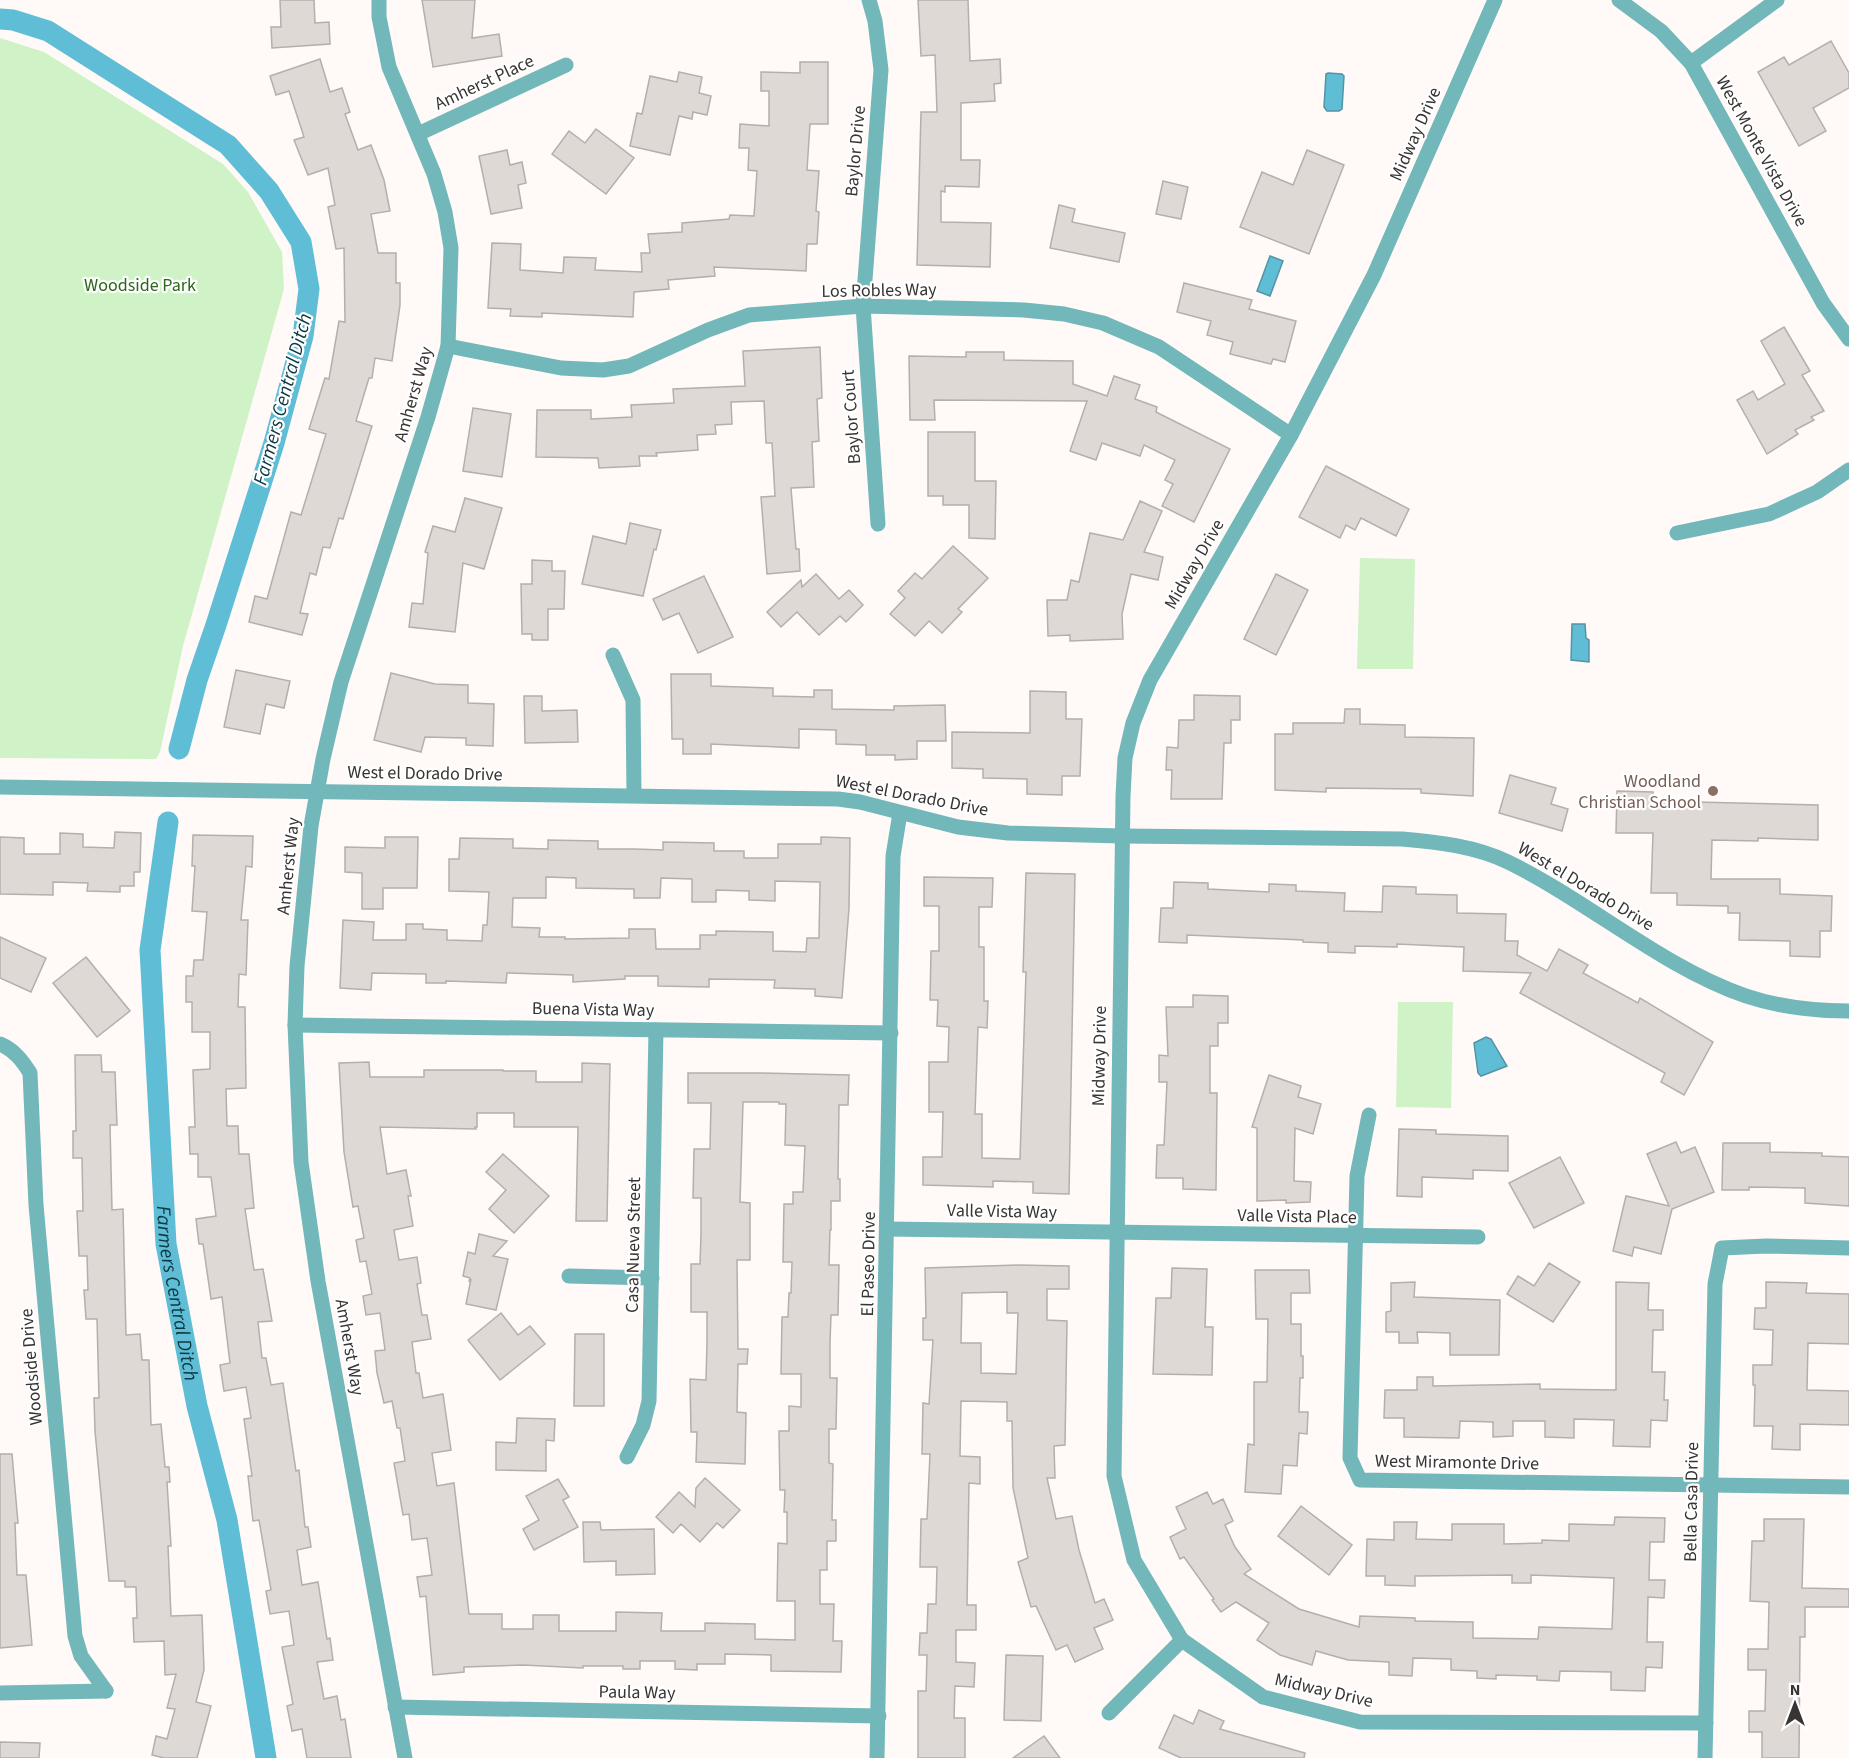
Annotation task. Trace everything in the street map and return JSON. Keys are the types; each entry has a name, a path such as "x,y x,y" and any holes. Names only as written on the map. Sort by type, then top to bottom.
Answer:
{"street":[{"name":"Amherst Way","path":"379,0 379,17 389,67 434,174 443,203 451,249 448,346 428,417 341,682 316,791 297,966 295,1025 301,1162 311,1233 405,1758"},
{"name":"Baylor Drive","path":"862,306 882,70 875,21 869,0"},
{"name":"Midway Drive","path":"1495,0 1374,275 1291,435 1146,690 1132,723 1125,758 1122,836 1114,1476 1134,1560 1182,1640 1263,1697 1360,1722 1706,1723"},
{"name":"West Monte Vista Drive","path":"1619,0 1661,31 1691,63 1823,303 1849,339"},
{"path":"1691,63 1777,0"},
{"name":"Amherst Place","path":"418,134 566,65"},
{"name":"Los Robles Way","path":"448,346 561,368 603,370 629,366 708,330 749,315 862,306 1024,310 1064,314 1103,323 1159,347 1291,435"},
{"name":"Baylor Court","path":"862,306 878,524"},
{"path":"1677,533 1769,514 1817,492 1849,470"},
{"path":"613,655 633,700 634,795"},
{"name":"West el Dorado Drive","path":"0,787 838,799 958,827 1008,832 1434,841 1507,861 1693,973 1720,986 1774,1004 1800,1009 1849,1011"},
{"name":"El Paseo Drive","path":"879,1716 893,856 900,813"},
{"name":"Buena Vista Way","path":"295,1025 891,1033"},
{"name":"Casa Nueva Street","path":"627,1457 643,1425 649,1401 656,1030"},
{"name":"Woodside Drive","path":"0,1044 22,1060 30,1073 36,1205 75,1636 81,1656 106,1691 0,1693"},
{"name":"West Miramonte Drive","path":"1370,1115 1357,1176 1350,1458 1360,1480 1849,1487"},
{"name":"Valle Vista Way","path":"888,1229 1116,1232"},
{"name":"Valle Vista Place","path":"1116,1232 1478,1237"},
{"name":"Bella Casa Drive","path":"1705,1758 1715,1284 1722,1248 1766,1246 1849,1248"},
{"path":"569,1276 652,1278"},
{"path":"1109,1713 1182,1640"},
{"name":"Paula Way","path":"395,1707 879,1716"},
{"path":"877,1758 879,1716"}],"green space":[{"name":"Woodside Park","path":"0,38 44,52 223,164 248,192 282,252 284,289 183,646 160,752 156,759 0,758"},
{"path":"1360,558 1415,559 1413,669 1357,669"},
{"path":"1398,1002 1453,1002 1451,1108 1396,1107"}],"water":[{"path":"1326,74 1344,76 1342,109 1339,111 1327,111 1324,107"},
{"path":"1270,256 1283,261 1270,296 1257,291"},
{"path":"1572,624 1585,624 1586,638 1589,640 1589,662 1571,660"},
{"path":"1486,1037 1491,1039 1507,1066 1481,1076 1478,1073 1474,1043"}],"building":[{"path":"280,0 314,0 315,23 329,22 330,44 272,48 271,27 281,27"},
{"path":"422,0 475,0 472,38 499,34 502,56 433,67"},
{"path":"918,0 968,0 970,61 1000,59 1001,83 994,84 995,101 961,103 961,160 980,160 979,187 945,186 945,192 941,191 941,222 991,223 990,267 917,265 921,112 937,112 935,55 921,56"},
{"path":"1831,41 1849,73 1849,88 1813,108 1826,131 1799,146 1758,72 1784,57 1789,65"},
{"path":"320,59 330,92 342,88 350,112 345,114 358,150 371,145 384,180 390,211 371,214 378,253 396,253 396,283 400,283 400,305 392,361 375,358 372,378 369,378 356,421 372,426 343,519 339,518 330,548 323,547 316,575 310,573 300,613 308,614 302,635 249,622 255,596 267,599 291,512 301,515 326,434 309,429 325,378 329,379 339,321 345,322 344,248 336,249 328,207 335,205 328,168 308,175 294,140 304,137 289,91 276,95 270,76"},
{"path":"800,62 828,62 828,124 810,124 807,170 819,171 816,211 819,212 817,244 807,244 806,271 714,267 715,276 668,280 669,289 634,292 633,317 542,313 542,317 510,316 511,309 488,308 492,243 521,244 520,270 563,273 564,257 596,258 595,270 642,272 641,253 650,253 648,234 682,232 682,223 729,219 730,215 754,216 757,171 748,170 749,148 739,148 740,124 769,126 769,91 761,91 761,72 800,73"},
{"path":"679,72 702,77 699,93 711,96 707,115 693,112 692,119 679,116 670,155 630,146 637,113 642,114 650,76 677,82"},
{"path":"596,129 634,158 606,194 552,154 569,131 585,143"},
{"path":"507,150 510,165 522,162 526,183 518,185 522,208 491,214 479,156"},
{"path":"1307,150 1344,165 1309,254 1240,227 1262,172 1293,185"},
{"path":"1163,181 1188,187 1181,219 1156,214"},
{"path":"1059,205 1075,209 1072,222 1125,233 1119,262 1050,248"},
{"path":"1184,283 1252,300 1249,309 1296,321 1285,362 1273,359 1271,364 1230,354 1233,342 1207,335 1211,321 1177,312"},
{"path":"1784,327 1810,371 1802,375 1824,411 1811,417 1814,420 1795,430 1798,434 1767,454 1737,400 1753,391 1758,400 1785,384 1761,341"},
{"path":"820,347 822,398 817,399 819,441 812,442 814,487 791,488 800,571 767,574 761,497 775,496 772,443 766,443 764,401 731,402 732,424 715,425 716,434 697,435 698,450 656,453 657,456 639,456 640,466 599,468 598,458 536,457 537,410 591,410 591,419 632,417 631,405 674,403 673,389 745,386 743,351"},
{"path":"966,352 1004,352 1004,360 1073,361 1073,384 1107,396 1114,376 1140,385 1135,399 1157,407 1156,412 1230,449 1194,522 1162,506 1173,484 1165,480 1175,460 1144,445 1140,456 1102,443 1096,460 1070,451 1087,401 934,400 935,420 910,420 909,356 966,357"},
{"path":"473,408 511,414 502,477 463,471"},
{"path":"928,432 975,432 975,481 996,481 995,539 969,538 969,505 943,505 943,496 928,496"},
{"path":"1326,466 1409,509 1396,536 1361,518 1355,530 1346,525 1340,538 1299,517"},
{"path":"465,498 502,508 484,569 463,563 455,632 409,627 412,603 423,604 428,553 425,552 433,526 455,532"},
{"path":"1140,501 1162,511 1144,552 1163,557 1158,580 1131,574 1122,614 1123,639 1070,641 1070,635 1048,636 1047,600 1067,600 1071,580 1079,582 1090,533 1123,540"},
{"path":"630,523 661,530 643,596 582,584 593,536 626,544"},
{"path":"953,546 988,578 958,609 962,612 942,633 929,621 915,636 890,614 905,598 898,591 915,573 922,579"},
{"path":"532,560 552,561 552,571 565,571 564,609 548,609 548,640 532,640 532,634 522,634 521,584 532,584"},
{"path":"816,574 839,599 849,590 863,605 846,622 840,616 819,635 797,612 781,627 767,612 801,580 802,587"},
{"path":"1276,574 1308,590 1276,655 1244,639"},
{"path":"704,576 733,637 698,653 679,613 663,620 653,599"},
{"path":"236,670 290,681 284,708 266,704 260,734 224,727"},
{"path":"391,673 435,684 468,685 468,703 494,704 493,746 466,745 466,738 425,737 421,752 374,740"},
{"path":"671,674 711,674 711,686 773,688 773,696 814,697 814,690 832,690 832,709 894,710 894,706 945,705 946,741 917,741 917,759 895,760 895,755 866,755 866,745 836,744 836,730 799,729 799,748 711,744 711,754 683,754 683,739 672,739"},
{"path":"1030,691 1066,692 1066,719 1082,719 1080,776 1062,776 1062,795 1027,794 1027,779 983,778 983,769 952,768 952,732 1030,733"},
{"path":"1194,695 1240,696 1240,720 1231,720 1231,743 1224,743 1222,799 1171,799 1172,770 1166,770 1167,747 1178,748 1179,720 1194,720"},
{"path":"524,696 542,696 542,711 577,710 578,742 525,743"},
{"path":"1345,709 1360,709 1360,724 1405,725 1405,737 1474,738 1473,796 1421,793 1421,789 1326,788 1326,792 1275,790 1275,734 1293,734 1293,723 1344,723"},
{"path":"1510,775 1556,788 1551,804 1568,809 1562,831 1499,813"},
{"path":"1617,791 1653,792 1653,801 1818,805 1818,840 1758,838 1758,841 1712,840 1711,879 1780,879 1780,894 1832,896 1831,931 1820,931 1820,957 1790,956 1790,941 1739,940 1740,913 1728,913 1728,906 1677,905 1677,893 1651,893 1653,833 1616,833"},
{"path":"115,832 141,833 140,872 134,872 134,886 120,886 120,892 87,891 88,883 53,882 53,895 0,894 0,837 24,838 24,854 60,854 60,833 83,834 83,847 114,848"},
{"path":"193,835 253,836 252,867 246,866 241,920 248,920 246,975 239,974 238,1007 245,1007 246,1088 226,1089 227,1126 238,1126 239,1154 249,1154 254,1208 245,1209 254,1270 263,1269 272,1321 258,1322 262,1358 266,1358 271,1385 283,1383 296,1471 299,1470 305,1527 308,1527 311,1547 297,1550 302,1585 318,1582 327,1639 330,1638 333,1660 317,1662 324,1699 337,1696 341,1720 345,1719 351,1758 307,1758 302,1729 292,1731 287,1706 293,1704 282,1647 294,1645 289,1611 270,1614 266,1591 271,1590 259,1520 253,1521 248,1476 252,1476 244,1419 251,1418 246,1387 224,1391 220,1365 230,1363 222,1297 211,1299 203,1244 199,1244 196,1219 216,1216 211,1177 198,1177 198,1154 190,1154 189,1127 195,1127 193,1070 210,1069 210,1032 192,1032 192,1002 186,1002 186,976 193,976 194,960 203,960 207,912 192,911 195,866 192,866"},
{"path":"385,837 418,837 417,888 383,888 383,909 362,909 362,873 345,872 345,847 385,848"},
{"path":"821,837 850,838 849,908 842,998 815,996 815,989 774,988 775,980 709,979 709,987 658,986 658,976 625,976 625,979 573,982 573,975 507,973 506,983 446,981 446,983 426,983 426,974 372,973 371,990 340,988 343,920 374,922 373,940 406,940 406,924 423,924 423,929 447,930 447,940 482,941 483,925 487,925 489,892 449,891 449,859 459,859 460,838 513,839 513,848 548,849 548,840 598,841 598,849 663,850 663,842 714,843 714,851 744,851 744,858 778,858 778,844 821,844","holes":["546,877 576,878 576,888 634,889 634,898 660,898 661,878 692,879 692,902 716,902 716,890 749,891 749,900 775,901 775,881 820,882 819,938 807,938 806,952 773,951 773,932 716,931 716,935 700,935 700,949 656,949 655,929 629,929 629,938 565,939 565,937 539,937 540,928 512,927 513,898 546,898"]},
{"path":"1026,873 1075,874 1069,1194 1033,1193 1033,1182 993,1181 993,1187 923,1185 923,1157 942,1157 943,1112 929,1112 929,1062 948,1062 949,1027 937,1026 938,1000 930,1000 931,951 939,951 939,906 924,906 924,877 993,878 992,907 979,907 979,947 984,947 984,1001 988,1001 987,1028 978,1027 975,1114 982,1114 982,1158 1020,1159 1026,972 1023,972"},
{"path":"1174,882 1208,883 1208,889 1269,892 1269,884 1296,885 1296,891 1345,893 1344,911 1382,912 1383,886 1416,887 1416,894 1457,895 1457,913 1506,914 1505,941 1518,941 1517,955 1547,971 1559,949 1588,965 1583,973 1638,1003 1640,998 1713,1042 1684,1095 1661,1082 1665,1073 1520,993 1531,973 1463,971 1464,947 1397,944 1397,947 1355,946 1355,953 1328,952 1328,943 1303,942 1303,940 1187,935 1187,943 1159,942 1161,908 1173,908"},
{"path":"0,937 46,958 31,992 0,978"},
{"path":"86,957 130,1011 97,1037 53,983"},
{"path":"1193,995 1228,996 1228,1023 1218,1023 1218,1046 1210,1046 1210,1093 1217,1093 1216,1190 1183,1189 1183,1178 1156,1178 1157,1145 1164,1145 1167,1082 1159,1082 1159,1055 1168,1056 1166,1007 1193,1007"},
{"path":"75,1055 101,1055 102,1072 115,1072 117,1125 110,1125 112,1210 123,1209 126,1335 140,1334 142,1360 149,1360 151,1425 161,1424 165,1467 169,1467 170,1482 167,1482 171,1546 168,1546 171,1616 202,1615 204,1670 196,1702 211,1706 197,1758 164,1758 152,1755 156,1736 167,1739 175,1709 167,1708 176,1674 165,1675 164,1641 134,1642 133,1618 137,1618 136,1587 125,1587 125,1581 109,1581 95,1431 94,1398 99,1398 97,1319 86,1319 84,1290 88,1290 87,1256 79,1256 77,1211 83,1211 82,1158 73,1158 73,1131 76,1131"},
{"path":"369,1062 370,1077 424,1077 424,1070 503,1070 536,1071 536,1082 582,1082 582,1063 610,1064 607,1221 576,1221 578,1127 514,1127 514,1113 477,1113 476,1129 380,1127 387,1174 406,1170 411,1196 408,1196 413,1226 394,1230 399,1260 417,1257 421,1283 417,1284 422,1315 427,1315 431,1339 412,1342 416,1373 419,1373 423,1398 443,1394 451,1450 432,1453 437,1486 454,1483 469,1614 502,1614 502,1629 533,1629 533,1615 559,1615 559,1631 616,1631 616,1612 662,1613 661,1631 705,1631 705,1623 755,1624 755,1639 795,1640 795,1601 777,1601 778,1543 787,1544 787,1512 784,1512 785,1490 780,1490 779,1431 789,1431 789,1406 801,1407 801,1374 781,1374 782,1317 788,1317 792,1262 783,1262 784,1204 793,1204 793,1192 803,1192 805,1146 785,1145 786,1104 743,1102 740,1202 750,1203 750,1260 737,1260 738,1349 748,1349 747,1364 738,1364 737,1412 746,1413 745,1464 696,1462 697,1432 691,1432 690,1379 706,1380 707,1312 691,1312 691,1264 700,1264 701,1234 701,1198 693,1198 694,1149 710,1149 711,1103 688,1103 688,1073 849,1075 848,1105 839,1105 840,1201 831,1201 829,1265 839,1265 838,1315 831,1315 830,1343 830,1378 837,1378 836,1429 829,1429 829,1463 833,1464 832,1520 836,1520 836,1541 827,1541 827,1570 820,1570 820,1604 834,1604 833,1641 842,1641 841,1672 771,1671 771,1655 725,1654 725,1664 697,1664 697,1670 675,1669 675,1661 640,1661 640,1669 623,1669 623,1666 583,1666 583,1668 523,1665 464,1667 464,1672 433,1675 426,1596 420,1597 417,1577 432,1575 427,1538 412,1540 409,1514 403,1515 394,1463 405,1461 400,1428 397,1428 392,1401 384,1403 377,1373 375,1351 385,1350 380,1313 366,1315 363,1296 372,1294 366,1261 360,1262 356,1240 364,1238 358,1206 353,1207 344,1152 339,1063"},
{"path":"1269,1075 1301,1086 1298,1097 1321,1104 1313,1134 1295,1128 1294,1181 1311,1182 1310,1202 1257,1201 1257,1128 1252,1127"},
{"path":"1399,1129 1436,1130 1436,1134 1508,1136 1508,1171 1473,1170 1473,1179 1422,1177 1422,1197 1397,1196"},
{"path":"1676,1142 1681,1153 1695,1147 1714,1192 1672,1209 1661,1254 1634,1247 1632,1256 1613,1251 1626,1196 1669,1206 1647,1154"},
{"path":"1723,1143 1770,1143 1770,1152 1822,1153 1822,1156 1849,1157 1849,1206 1805,1203 1805,1188 1749,1187 1749,1190 1722,1190"},
{"path":"503,1154 549,1196 514,1233 489,1209 506,1190 486,1172"},
{"path":"1560,1157 1584,1203 1534,1228 1509,1183"},
{"path":"479,1234 507,1241 493,1256 508,1259 496,1310 466,1304 471,1279 469,1282 470,1278 463,1276 468,1252 475,1254"},
{"path":"1549,1263 1580,1282 1553,1322 1507,1294 1518,1276 1534,1286"},
{"path":"1069,1266 1069,1289 1047,1289 1047,1320 1067,1321 1065,1445 1054,1446 1055,1478 1047,1478 1056,1519 1072,1516 1079,1550 1095,1603 1104,1599 1113,1620 1094,1628 1103,1649 1075,1662 1067,1645 1056,1650 1036,1606 1031,1607 1018,1562 1028,1558 1013,1488 1012,1421 1007,1421 1007,1402 961,1401 960,1456 980,1457 980,1484 969,1483 967,1605 976,1605 976,1630 956,1630 956,1662 975,1663 974,1687 955,1686 954,1718 965,1718 965,1758 918,1758 918,1691 926,1691 927,1655 919,1655 920,1633 927,1633 928,1604 936,1604 937,1567 920,1567 921,1519 927,1519 930,1454 922,1454 923,1403 929,1404 933,1340 923,1340 923,1318 926,1318 925,1268","holes":["1007,1292 1007,1313 1018,1313 1016,1374 981,1373 981,1343 961,1343 962,1293"]},
{"path":"1172,1268 1207,1269 1205,1327 1213,1327 1212,1375 1153,1374 1156,1298 1171,1298"},
{"path":"1255,1270 1309,1270 1310,1293 1291,1293 1291,1324 1301,1324 1303,1378 1300,1378 1299,1412 1308,1412 1307,1434 1299,1433 1297,1466 1283,1465 1281,1494 1245,1492 1248,1444 1254,1445 1254,1382 1267,1382 1268,1319 1256,1319"},
{"path":"1415,1282 1414,1297 1500,1300 1499,1355 1450,1355 1450,1333 1417,1332 1418,1343 1399,1343 1399,1332 1386,1332 1386,1312 1391,1311 1391,1283"},
{"path":"1616,1282 1649,1283 1648,1310 1663,1310 1663,1330 1653,1330 1652,1372 1665,1372 1664,1400 1668,1400 1667,1421 1651,1420 1650,1447 1613,1446 1614,1420 1574,1419 1574,1438 1545,1437 1545,1421 1513,1421 1513,1436 1493,1437 1493,1422 1460,1421 1459,1438 1404,1437 1404,1418 1384,1418 1385,1390 1417,1390 1417,1377 1433,1377 1433,1386 1540,1384 1540,1389 1616,1390"},
{"path":"1766,1282 1807,1283 1806,1293 1849,1294 1849,1344 1808,1343 1807,1390 1849,1391 1849,1425 1800,1424 1800,1450 1772,1449 1773,1426 1754,1426 1753,1365 1772,1365 1773,1330 1754,1329 1755,1308 1766,1308"},
{"path":"501,1313 518,1335 530,1326 545,1344 500,1380 468,1340"},
{"path":"575,1334 604,1334 604,1406 574,1406"},
{"path":"517,1418 555,1419 554,1441 546,1440 546,1471 496,1470 496,1442 516,1443"},
{"path":"0,1454 12,1454 18,1523 15,1523 17,1575 26,1575 32,1645 0,1648"},
{"path":"705,1478 740,1510 723,1528 717,1523 700,1542 681,1524 673,1533 656,1517 679,1492 695,1507 696,1488"},
{"path":"558,1479 569,1497 563,1500 578,1527 534,1550 523,1529 539,1520 526,1496"},
{"path":"1207,1492 1213,1504 1223,1499 1233,1521 1225,1525 1235,1547 1251,1569 1244,1574 1299,1609 1359,1627 1360,1616 1415,1618 1415,1621 1473,1622 1473,1638 1538,1639 1539,1627 1612,1629 1614,1578 1531,1575 1531,1583 1512,1583 1512,1575 1415,1576 1415,1586 1385,1585 1385,1576 1366,1576 1367,1539 1394,1540 1394,1522 1417,1522 1416,1539 1452,1540 1452,1524 1504,1524 1504,1544 1542,1543 1542,1540 1569,1541 1569,1524 1614,1525 1615,1517 1665,1518 1664,1542 1650,1542 1649,1580 1665,1580 1664,1598 1648,1597 1647,1642 1663,1642 1662,1668 1646,1667 1645,1691 1611,1690 1611,1672 1560,1671 1559,1681 1537,1680 1537,1676 1496,1675 1496,1679 1477,1678 1477,1671 1451,1670 1451,1659 1413,1658 1412,1676 1389,1675 1389,1662 1348,1660 1316,1651 1312,1665 1280,1655 1257,1640 1269,1623 1236,1602 1221,1612 1184,1557 1180,1559 1170,1537 1186,1529 1176,1507"},
{"path":"1301,1506 1352,1545 1329,1575 1278,1536"},
{"path":"1764,1519 1804,1519 1802,1588 1849,1589 1849,1607 1805,1607 1805,1637 1800,1637 1799,1758 1762,1758 1762,1732 1749,1732 1749,1711 1765,1711 1766,1670 1748,1670 1748,1649 1768,1649 1769,1602 1750,1601 1752,1541 1764,1541"},
{"path":"583,1522 600,1522 601,1530 654,1529 655,1574 616,1575 616,1561 584,1562"},
{"path":"1006,1655 1043,1656 1041,1721 1004,1720"},
{"path":"1199,1710 1224,1721 1220,1729 1305,1753 1304,1758 1181,1758 1159,1748 1174,1715 1193,1724"},
{"path":"1044,1736 1060,1758 1013,1758"},
{"path":"0,1742 40,1743 39,1758 0,1758"}],"waterway":[{"name":"Farmers Central Ditch","path":"0,19 13,20 48,31 228,145 269,191 301,242 309,289 303,336 274,443 197,680 179,749"},
{"name":"Farmers Central Ditch","path":"168,822 150,950 166,1244 197,1406 227,1520 266,1758"}],"place":[{"name":"Woodland Christian School","path":"1713,791"}]}
